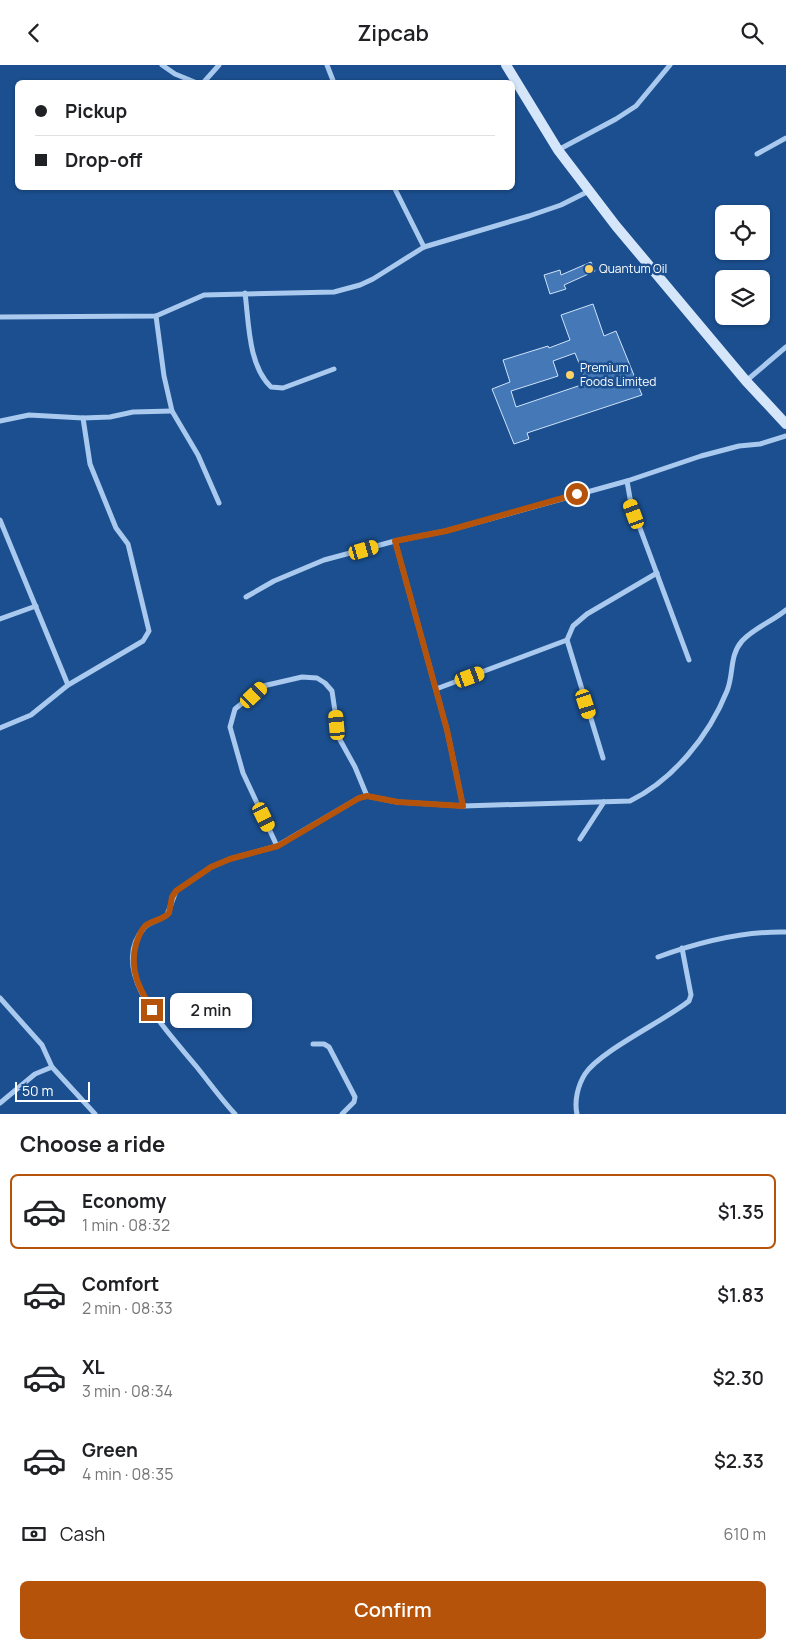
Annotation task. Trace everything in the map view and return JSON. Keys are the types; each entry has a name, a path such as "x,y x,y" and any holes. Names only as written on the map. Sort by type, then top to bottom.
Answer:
{"main road":[{"path":"506,65 558,150 616,226 746,381 786,424"}],"street":[{"path":"162,65 175,74 190,80"},
{"path":"206,80 218,65"},
{"path":"558,150 636,106 664,67 670,65"},
{"path":"329,66 333,80"},
{"path":"757,154 786,138"},
{"path":"396,190 424,247"},
{"path":"0,317 156,316 204,295 334,292 360,285 424,247 529,217 561,205 590,190"},
{"path":"245,293 254,353 261,375 271,387 283,388 334,369"},
{"path":"156,316 164,376 172,411 198,455 219,503"},
{"path":"746,381 786,347"},
{"path":"0,421 29,415 83,418 110,417 133,412 172,411"},
{"path":"0,728 31,715 68,685 142,641 149,631 128,544 116,528 90,464 83,418"},
{"path":"246,597 269,584 324,560 395,541 446,531 626,481 701,456 739,446 760,444 786,436"},
{"path":"626,481 631,504 689,660"},
{"path":"0,523 68,685"},
{"path":"395,541 436,689 458,777 463,806"},
{"path":"603,758 567,640 573,625 586,614 658,573"},
{"path":"0,619 36,606"},
{"path":"235,1114 160,1023 138,986 133,973 133,956 142,931 146,926 167,915 171,909 172,897 179,889 211,867 230,859 278,846 340,808 367,796 398,802 463,806 630,801 640,796 679,765 700,738 728,690 732,661 742,641 786,610"},
{"path":"436,689 567,640"},
{"path":"278,846 243,773 230,727 235,709 263,686 302,677 317,678 325,683 332,691 339,738 355,767 367,796"},
{"path":"580,839 604,801"},
{"path":"658,957 682,948 756,931 786,932"},
{"path":"578,1114 577,1091 586,1073 606,1055 689,1001 691,995 682,948"},
{"path":"0,998 42,1045 52,1067 96,1114"},
{"path":"313,1044 324,1044 329,1047 355,1097 354,1102 342,1114"},
{"path":"0,1103 35,1074 52,1067"}],"building":[{"path":"591,262 595,271 564,285 566,289 550,294 544,275 560,270 561,275"},
{"path":"593,304 604,336 616,331 642,395 527,433 529,439 514,444 492,389 510,382 503,360 548,346 549,348 570,340 561,315","holes":["575,353 587,383 516,407 511,391 558,376 553,361"]}],"place":[{"name":"Quantum Oil","path":"589,269"},
{"name":"Premium Foods Limited","path":"570,375"}],"route":[{"path":"152,1010 133,973 133,956 137,941 146,926 169,913 172,897 176,891 211,867 230,859 278,846 340,808 367,796 398,802 463,806 447,730 395,541 446,531 577,494"}]}
